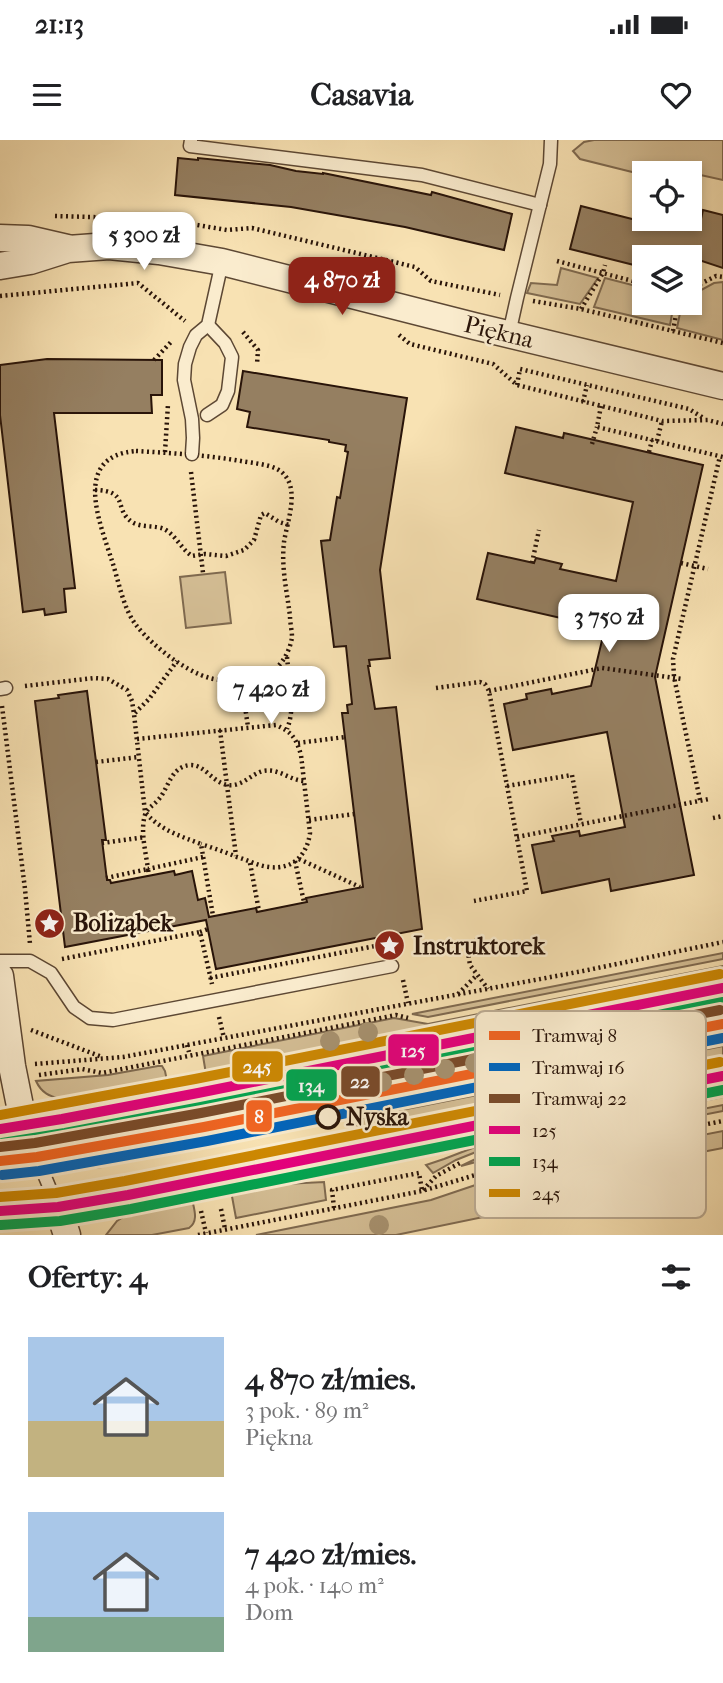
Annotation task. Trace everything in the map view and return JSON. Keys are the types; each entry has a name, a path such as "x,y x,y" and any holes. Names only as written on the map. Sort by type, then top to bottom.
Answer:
{"main road":[{"path":"608,1011 723,988"},
{"path":"12,1127 475,1038"},
{"path":"0,1211 62,1221 128,1195 475,1126"}],"street":[{"name":"Piękna","path":"0,238 28,239 68,249"},
{"name":"Piękna","path":"0,266 30,261 68,249 109,246 143,248 222,262 723,386"},
{"path":"0,976 25,1069 12,1127"}],"lane":[{"path":"191,140 190,145 422,175 540,205"},
{"path":"509,334 551,164 551,140"},
{"path":"192,454 192,419 184,380 185,363 197,335 208,326 222,262"},
{"path":"207,415 222,405 228,391 232,357 225,343 208,326"},
{"path":"0,961 30,961 51,973 74,1007 90,1018 113,1020 392,966"},
{"path":"12,1127 62,1221"}],"path":[{"path":"154,219 226,230 252,228 415,267 431,281 581,309 723,343"},
{"path":"557,261 632,281"},
{"path":"581,309 605,265"},
{"path":"716,275 718,266"},
{"path":"702,283 716,275 723,277"},
{"path":"0,296 138,283 188,324"},
{"path":"673,331 676,315"},
{"path":"240,329 256,346 257,364"},
{"path":"457,356 493,364 517,385 583,402 662,421 708,420"},
{"path":"517,385 520,369 689,409 708,420 723,424"},
{"path":"583,402 587,385"},
{"path":"165,452 168,400"},
{"path":"592,444 601,406"},
{"path":"649,452 662,421"},
{"path":"597,427 721,456 673,659 674,677 700,800"},
{"path":"287,656 266,675 222,680 206,678 177,661 135,624 127,607 95,503 95,484 99,469 111,457 124,452 192,454 278,469 288,480 292,494 289,525 284,542 284,571 292,637 287,656 292,699 291,719 287,729"},
{"path":"192,454 190,468 203,573"},
{"path":"95,490 113,492 131,522 171,533 191,556 226,556 244,550 254,540 261,515 265,513 289,525"},
{"path":"532,563 540,530"},
{"path":"681,563 708,569"},
{"path":"134,714 149,699 177,661"},
{"path":"489,691 602,668 682,679"},
{"path":"3,689 94,678 108,679 127,691 132,701 137,739 149,876"},
{"path":"241,679 248,727"},
{"path":"436,688 480,682 485,684 489,691 527,891 474,901"},
{"path":"2,705 25,889 30,961"},
{"path":"137,739 276,725 287,729 298,743 301,755 310,833 308,843 297,860 279,867 270,867 168,831 154,823 145,812"},
{"path":"220,730 236,856"},
{"path":"298,743 345,737"},
{"path":"96,762 139,757"},
{"path":"145,812 161,797 172,776 182,767 191,765 227,785 234,785 262,771 285,774 297,781 304,781"},
{"path":"507,786 572,775 581,824"},
{"path":"517,837 709,799"},
{"path":"309,820 354,814"},
{"path":"713,818 723,816"},
{"path":"102,843 145,837"},
{"path":"201,844 213,916"},
{"path":"106,878 203,857"},
{"path":"297,860 360,887"},
{"path":"297,860 304,902"},
{"path":"250,862 259,911"},
{"path":"56,960 208,929"},
{"path":"200,932 224,1038"},
{"path":"482,936 467,947 470,965 488,989"},
{"path":"210,978 396,942"},
{"path":"25,1069 123,1057 723,942"},
{"path":"458,994 477,975"},
{"path":"25,1069 82,1069 102,1073 390,1016"},
{"path":"30,1041 27,1029 105,1058"},
{"path":"187,1045 189,1052"},
{"path":"25,1069 32,1052"},
{"path":"181,1120 189,1157"},
{"path":"334,1208 332,1190 419,1173 422,1191"},
{"path":"198,1235 422,1191 475,1175"},
{"path":"422,1191 436,1176"}],"shaded area":[{"path":"723,140 723,180 702,175 702,161 632,161 632,172 580,159 573,151 584,142"},
{"path":"561,268 598,278 580,304 527,293 531,283 557,285"},
{"path":"605,278 632,285 632,315 672,315 670,325 594,307"},
{"path":"723,282 723,340 677,328 680,315 702,315 702,290"},
{"path":"225,572 231,623 186,628 180,577"},
{"path":"723,953 723,959 428,1017 412,1014"},
{"path":"723,966 723,971 522,1011 494,1011"},
{"path":"723,1005 723,1018 706,1021 706,1011 693,1011"},
{"path":"475,1015 475,1020 206,1074 203,1056 394,1018 428,1024"},
{"path":"723,1046 723,1059 706,1062 706,1049"},
{"path":"475,1055 475,1067 351,1091 348,1080"},
{"path":"162,1066 165,1071 167,1081 63,1100 47,1094 36,1081 108,1075"},
{"path":"723,1093 723,1097 706,1100 706,1096"},
{"path":"475,1095 475,1109 359,1132 356,1119"},
{"path":"723,1105 723,1111 706,1114 706,1108"},
{"path":"723,1131 723,1148 706,1151 706,1134"},
{"path":"95,1132 101,1167 92,1168 84,1164 76,1142 80,1135"},
{"path":"475,1147 475,1152 433,1173 426,1165"},
{"path":"324,1182 326,1200 236,1218 231,1191 264,1185"},
{"path":"475,1185 475,1218 479,1218 396,1235 256,1235 431,1200"},
{"path":"192,1199 195,1218 189,1228 152,1235 106,1235 117,1221 131,1212"}],"building":[{"path":"178,158 270,165 323,173 431,195 432,192 512,214 504,250 405,227 291,207 175,195"},
{"path":"581,206 632,219 632,231 702,231 703,210 723,215 723,268 702,261 702,245 632,245 632,264 570,249"},
{"path":"47,359 162,360 162,395 151,395 152,413 54,413 75,588 64,589 66,612 45,615 44,609 23,612 0,415 0,365"},
{"path":"243,371 407,398 380,570 390,658 369,660 368,666 375,709 396,707 422,929 216,969 206,920 65,947 35,701 59,698 58,695 87,691 106,840 102,840 107,880 111,883 174,871 175,875 192,871 198,900 205,898 209,917 256,908 257,912 307,902 306,898 363,887 342,713 348,713 347,705 352,704 346,646 334,647 321,541 330,540 348,452 345,451 346,445 329,440 247,427 250,412 237,409"},
{"path":"516,427 563,438 564,433 703,465 655,677 694,875 611,891 609,879 542,893 532,845 554,841 552,836 579,831 580,836 625,827 607,732 513,750 504,704 527,699 526,694 551,689 552,694 591,686 605,628 477,599 488,553 534,563 536,558 562,564 560,569 616,581 633,502 505,473"}],"tram line":[{"name":"22","path":"706,1013 720,1010"},
{"name":"8","path":"706,1027 723,1024"},
{"name":"16","path":"706,1041 723,1038"},
{"name":"22","path":"0,1147 201,1113 475,1059"},
{"name":"8","path":"0,1161 37,1157 204,1127 475,1073"},
{"name":"16","path":"2,1175 39,1171 207,1141 475,1088"}],"transit line":[{"name":"245","path":"535,1011 720,974"},
{"name":"125","path":"608,1011 723,988"},
{"name":"134","path":"678,1011 723,1002"},
{"name":"245","path":"0,1115 475,1023"},
{"name":"125","path":"0,1129 475,1038"},
{"name":"134","path":"2,1143 201,1107 475,1052"},
{"name":"245","path":"706,1065 720,1062"},
{"name":"125","path":"706,1079 723,1076"},
{"name":"134","path":"706,1093 723,1090"},
{"name":"245","path":"0,1197 56,1193 125,1181 475,1111"},
{"name":"125","path":"0,1211 58,1207 128,1195 475,1126"},
{"name":"134","path":"1,1225 60,1221 131,1209 475,1140"}],"place":[{"name":"Boliząbek","path":"50,923"},
{"name":"Instruktorek","path":"390,946"},
{"name":"Nyska","path":"328,1117"}]}
